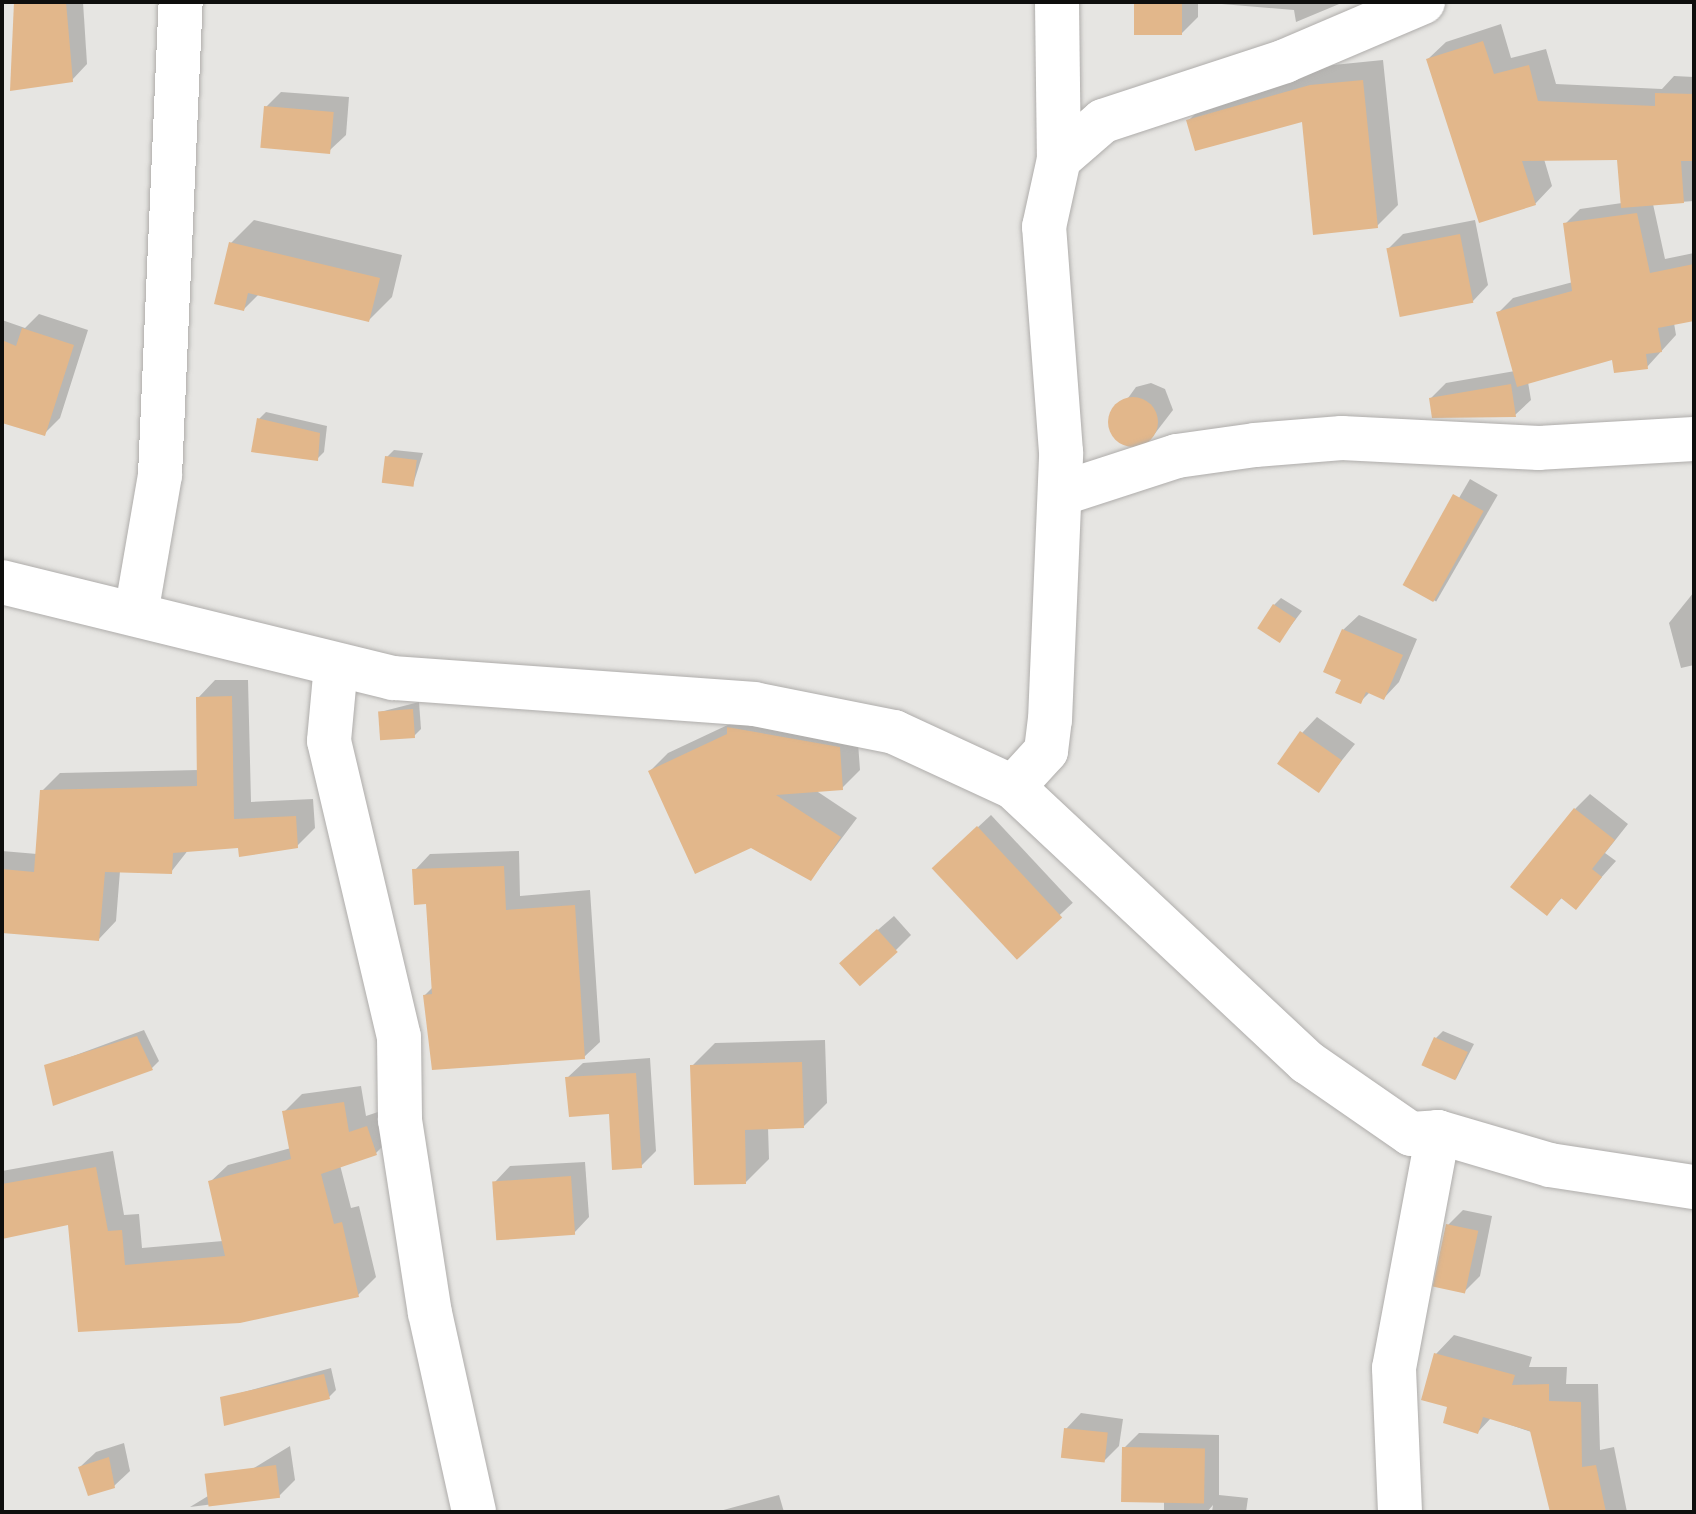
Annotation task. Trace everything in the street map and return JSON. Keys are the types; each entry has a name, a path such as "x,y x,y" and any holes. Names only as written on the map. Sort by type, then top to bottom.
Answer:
{"street":[{"path":"136,614 160,475 181,2"},
{"path":"1013,787 1046,751 1060,494 1044,257 1059,159 1057,2"},
{"path":"1059,159 1103,121 1285,61 1423,2"},
{"path":"1060,494 1177,456 1255,445 1342,438 1539,448 1694,439"},
{"path":"2,582 336,665 449,687 825,713 957,756 1013,787 1307,1062 1411,1134 1438,1132 1550,1165 1694,1187"},
{"path":"336,665 329,741 399,1037 400,1120 430,1313 474,1512"},
{"path":"1400,1512 1394,1368 1438,1132"}],"building":[{"path":"14,2 66,2 73,82 10,91"},
{"path":"1134,2 1182,2 1182,35 1134,35"},
{"path":"1483,41 1494,74 1529,65 1538,101 1655,106 1655,93 1694,94 1693,161 1681,161 1684,203 1621,208 1617,160 1522,161 1536,205 1479,223 1426,59"},
{"path":"1363,80 1378,228 1313,235 1302,122 1195,151 1186,120 1310,85"},
{"path":"264,106 334,112 330,154 260,148"},
{"path":"1637,213 1650,273 1694,264 1694,321 1658,328 1662,352 1646,354 1648,369 1614,373 1612,360 1517,387 1496,312 1572,291 1563,223"},
{"path":"1460,234 1473,303 1400,317 1386,248"},
{"path":"229,242 380,278 369,322 248,293 244,311 214,304"},
{"path":"22,328 74,345 45,436 2,423 2,340 16,346"},
{"path":"1511,384 1516,417 1432,418 1429,398"},
{"path":"1133,397 1151,404 1158,422 1151,440 1133,447 1115,440 1108,422 1115,404"},
{"path":"257,418 320,433 318,461 251,452"},
{"path":"385,456 417,460 413,487 382,483"},
{"path":"1453,494 1484,511 1433,602 1403,585"},
{"path":"1273,604 1296,619 1280,643 1257,628"},
{"path":"1342,629 1403,655 1384,700 1366,692 1361,704 1335,693 1341,680 1323,672"},
{"path":"232,696 234,819 296,816 298,848 239,857 238,848 173,853 172,874 105,872 99,941 2,933 2,869 34,872 40,790 197,786 196,697"},
{"path":"413,709 415,738 380,740 378,711"},
{"path":"727,727 840,747 843,790 776,795 841,837 811,881 751,848 695,874 648,771 727,734"},
{"path":"1300,731 1342,760 1319,793 1277,764"},
{"path":"1574,808 1615,840 1592,869 1602,877 1576,910 1561,898 1547,916 1510,887"},
{"path":"977,826 1062,917 1017,960 932,868"},
{"path":"504,866 506,910 575,905 585,1059 432,1070 423,995 432,994 426,904 414,905 412,869"},
{"path":"877,929 898,952 860,986 839,963"},
{"path":"137,1036 153,1070 53,1106 44,1065"},
{"path":"1434,1037 1468,1052 1455,1080 1421,1065"},
{"path":"802,1062 804,1128 745,1130 746,1184 694,1185 690,1065"},
{"path":"636,1073 642,1168 612,1170 609,1114 569,1117 565,1077"},
{"path":"344,1102 349,1132 367,1126 377,1155 321,1174 334,1224 342,1222 359,1297 240,1323 78,1332 68,1225 2,1239 2,1184 96,1167 108,1231 122,1230 125,1265 225,1256 208,1181 291,1159 282,1111"},
{"path":"571,1176 575,1235 496,1240 492,1182"},
{"path":"1446,1224 1478,1231 1465,1293 1433,1287"},
{"path":"1434,1353 1515,1375 1512,1385 1549,1384 1549,1401 1581,1402 1582,1467 1596,1465 1606,1512 1550,1512 1530,1431 1483,1417 1478,1434 1443,1423 1447,1407 1421,1400"},
{"path":"324,1374 330,1399 224,1426 220,1397"},
{"path":"1064,1428 1108,1433 1105,1462 1061,1458"},
{"path":"1122,1447 1205,1448 1204,1503 1121,1502"},
{"path":"109,1457 115,1488 88,1496 78,1467"},
{"path":"276,1465 280,1498 209,1507 205,1474"}]}
